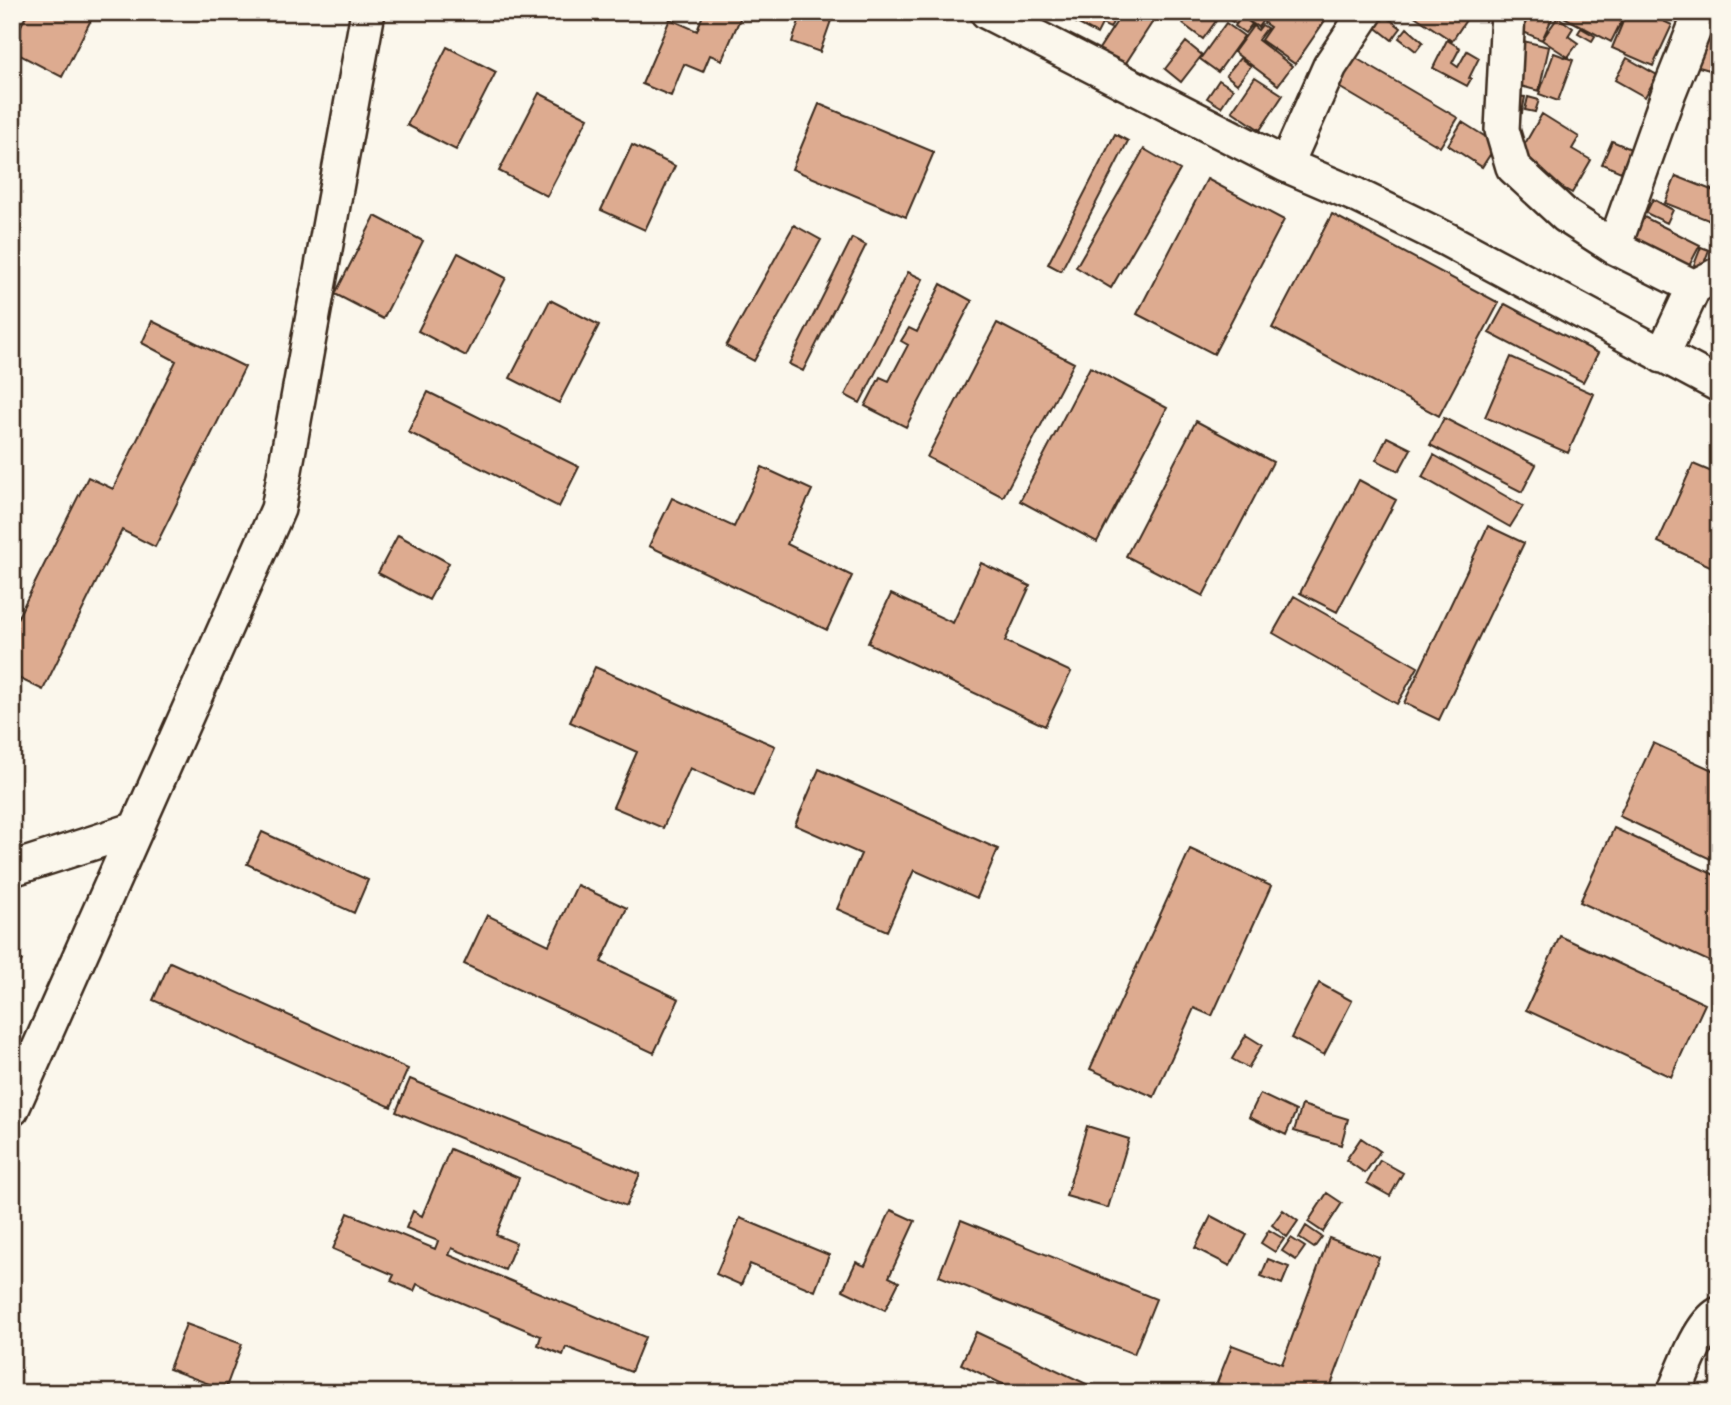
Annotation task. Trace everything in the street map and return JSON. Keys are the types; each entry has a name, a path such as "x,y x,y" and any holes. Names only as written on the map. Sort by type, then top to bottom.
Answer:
{"street":[{"path":"12,1109 278,509 368,12"},
{"path":"987,12 1286,165 1356,195 1446,239 1719,385"},
{"path":"1286,165 1330,66 1366,12"},
{"path":"1508,12 1502,130 1513,167 1566,216 1614,247 1706,280 1662,356"},
{"path":"1614,247 1669,92 1701,12"},
{"path":"12,869 136,829"},
{"path":"1674,1393 1698,1342 1714,1317 1719,1314"}],"building":[{"path":"28,12 95,12 62,77 12,51 12,43"},
{"path":"704,12 743,12 722,60 710,55 703,72 684,64 671,96 642,84 670,19 697,31"},
{"path":"802,12 834,12 820,52 792,42"},
{"path":"1078,12 1118,12 1110,28 1102,24 1097,34 1073,21"},
{"path":"1123,12 1159,12 1122,69 1097,52"},
{"path":"1192,12 1205,12 1216,21 1203,39 1183,24"},
{"path":"1218,12 1244,12 1236,24"},
{"path":"1248,12 1269,12 1258,27 1244,18"},
{"path":"1271,12 1316,12 1326,19 1295,64 1261,40 1270,27 1264,23"},
{"path":"1380,12 1401,28 1392,40 1369,22"},
{"path":"1461,12 1468,17 1452,41 1410,13"},
{"path":"1530,12 1555,12 1542,40 1521,31"},
{"path":"1608,12 1622,20 1611,42 1558,14"},
{"path":"1627,12 1644,12 1672,25 1653,66 1612,48"},
{"path":"1715,12 1719,12 1719,32 1708,27"},
{"path":"1242,17 1252,24 1245,33 1235,26"},
{"path":"1558,17 1573,28 1568,36 1578,43 1568,57 1542,40"},
{"path":"1226,23 1244,36 1218,72 1200,59"},
{"path":"1262,25 1267,28 1258,40 1292,66 1278,85 1234,52 1253,26 1258,30"},
{"path":"1407,28 1423,42 1416,51 1399,38"},
{"path":"1581,28 1595,36 1592,41 1578,33"},
{"path":"1703,29 1719,34 1719,53 1713,71 1692,65"},
{"path":"1447,40 1460,48 1452,63 1458,67 1467,51 1479,58 1467,86 1433,68"},
{"path":"1523,41 1549,47 1539,91 1513,84"},
{"path":"1186,42 1202,55 1181,82 1165,69"},
{"path":"447,47 496,72 456,150 407,125"},
{"path":"1554,53 1573,60 1558,101 1539,94"},
{"path":"1354,57 1458,118 1440,147 1337,86"},
{"path":"1240,58 1251,66 1237,84 1226,75"},
{"path":"1627,58 1657,75 1645,97 1615,80"},
{"path":"1255,77 1283,95 1260,130 1232,111"},
{"path":"1219,80 1233,89 1221,107 1207,98"},
{"path":"539,93 588,118 547,196 499,171"},
{"path":"1515,96 1525,97 1522,113 1512,111"},
{"path":"1528,97 1539,100 1535,112 1525,110"},
{"path":"819,104 934,152 906,217 792,169"},
{"path":"1542,114 1579,137 1572,149 1591,160 1572,193 1515,161"},
{"path":"1462,122 1497,144 1482,167 1448,145"},
{"path":"1115,134 1128,141 1061,271 1048,264"},
{"path":"1612,141 1631,149 1621,172 1602,164"},
{"path":"632,145 675,166 645,230 601,210"},
{"path":"1144,149 1180,170 1111,288 1076,267"},
{"path":"1676,176 1719,193 1719,216 1716,223 1665,203"},
{"path":"1207,179 1284,220 1214,354 1137,314"},
{"path":"1653,199 1673,210 1667,223 1646,213"},
{"path":"1332,214 1499,303 1439,416 1272,328"},
{"path":"375,216 423,241 383,319 335,294"},
{"path":"1644,217 1700,245 1688,268 1633,240"},
{"path":"794,225 821,240 754,361 726,346"},
{"path":"852,238 866,245 803,371 789,364"},
{"path":"1701,247 1709,250 1702,268 1694,265"},
{"path":"458,253 506,278 466,356 418,331"},
{"path":"908,272 923,279 860,403 845,395"},
{"path":"941,284 972,301 906,427 865,406 880,377 889,381 908,345 901,341 909,328 917,332"},
{"path":"550,300 599,325 559,403 510,378"},
{"path":"1505,304 1598,353 1583,382 1489,333"},
{"path":"152,321 245,367 155,547 122,530 43,690 12,675 12,629 88,477 113,489 176,361 142,343"},
{"path":"997,323 1074,363 1003,497 927,457"},
{"path":"1511,357 1594,394 1568,453 1485,417"},
{"path":"1090,367 1167,408 1097,542 1020,501"},
{"path":"428,392 579,467 559,507 408,432"},
{"path":"1444,418 1536,465 1522,492 1430,445"},
{"path":"1196,421 1273,462 1203,596 1126,556"},
{"path":"1387,437 1411,449 1399,471 1376,460"},
{"path":"1434,455 1523,506 1510,527 1422,477"},
{"path":"1693,464 1719,475 1719,552 1712,567 1658,542"},
{"path":"762,467 812,490 787,544 852,576 827,630 649,546 672,498 734,527"},
{"path":"1359,480 1396,500 1337,612 1300,593"},
{"path":"1488,526 1524,543 1439,720 1404,703"},
{"path":"398,535 449,563 429,600 378,573"},
{"path":"981,563 1030,586 1005,641 1071,672 1045,726 868,643 891,594 953,623"},
{"path":"1294,596 1418,667 1397,704 1273,633"},
{"path":"595,667 775,746 753,796 690,768 663,828 613,807 637,752 570,722"},
{"path":"1653,743 1719,773 1719,863 1619,816"},
{"path":"819,769 998,849 977,898 914,870 887,931 837,909 861,854 795,825"},
{"path":"1614,828 1719,877 1719,966 1580,902"},
{"path":"262,832 368,880 354,913 247,864"},
{"path":"1190,849 1271,886 1212,1016 1194,1008 1154,1097 1090,1069"},
{"path":"577,885 627,908 601,962 679,999 654,1053 464,964 487,915 549,945"},
{"path":"1560,936 1705,1004 1671,1077 1526,1010"},
{"path":"12,957 22,960 12,984"},
{"path":"170,962 408,1069 391,1107 153,1000"},
{"path":"1319,983 1352,1001 1324,1055 1291,1038"},
{"path":"1246,1035 1262,1045 1248,1068 1232,1059"},
{"path":"410,1079 640,1174 626,1206 396,1112"},
{"path":"1719,1079 1719,1098 1712,1095"},
{"path":"1260,1094 1296,1111 1286,1135 1249,1117"},
{"path":"1302,1105 1348,1119 1341,1145 1294,1131"},
{"path":"1087,1126 1129,1139 1108,1208 1066,1196"},
{"path":"1361,1138 1380,1151 1365,1173 1346,1160"},
{"path":"450,1149 519,1178 496,1235 516,1243 505,1270 452,1248 449,1255 645,1337 631,1372 566,1347 563,1355 538,1345 541,1336 417,1284 414,1291 391,1281 394,1275 333,1249 348,1213 435,1249 438,1241 406,1228 413,1211 422,1216"},
{"path":"1380,1160 1403,1173 1390,1196 1367,1183"},
{"path":"1327,1193 1342,1203 1323,1232 1308,1222"},
{"path":"891,1210 915,1221 889,1277 899,1282 885,1310 843,1290 856,1262 865,1266"},
{"path":"1283,1210 1298,1221 1287,1237 1272,1225"},
{"path":"1211,1216 1247,1235 1230,1266 1195,1248"},
{"path":"740,1218 829,1255 815,1291 750,1264 741,1285 716,1274"},
{"path":"961,1220 1156,1299 1134,1354 939,1276"},
{"path":"1306,1226 1322,1237 1314,1248 1299,1238"},
{"path":"1269,1230 1284,1239 1275,1252 1261,1243"},
{"path":"1291,1238 1305,1247 1296,1260 1282,1251"},
{"path":"1329,1238 1379,1257 1331,1385 1351,1393 1243,1393 1217,1383 1232,1345 1282,1364"},
{"path":"1268,1259 1289,1267 1282,1284 1261,1276"},
{"path":"186,1324 242,1344 225,1390 169,1369"},
{"path":"976,1332 1095,1388 1093,1393 1021,1393 961,1364"}]}
